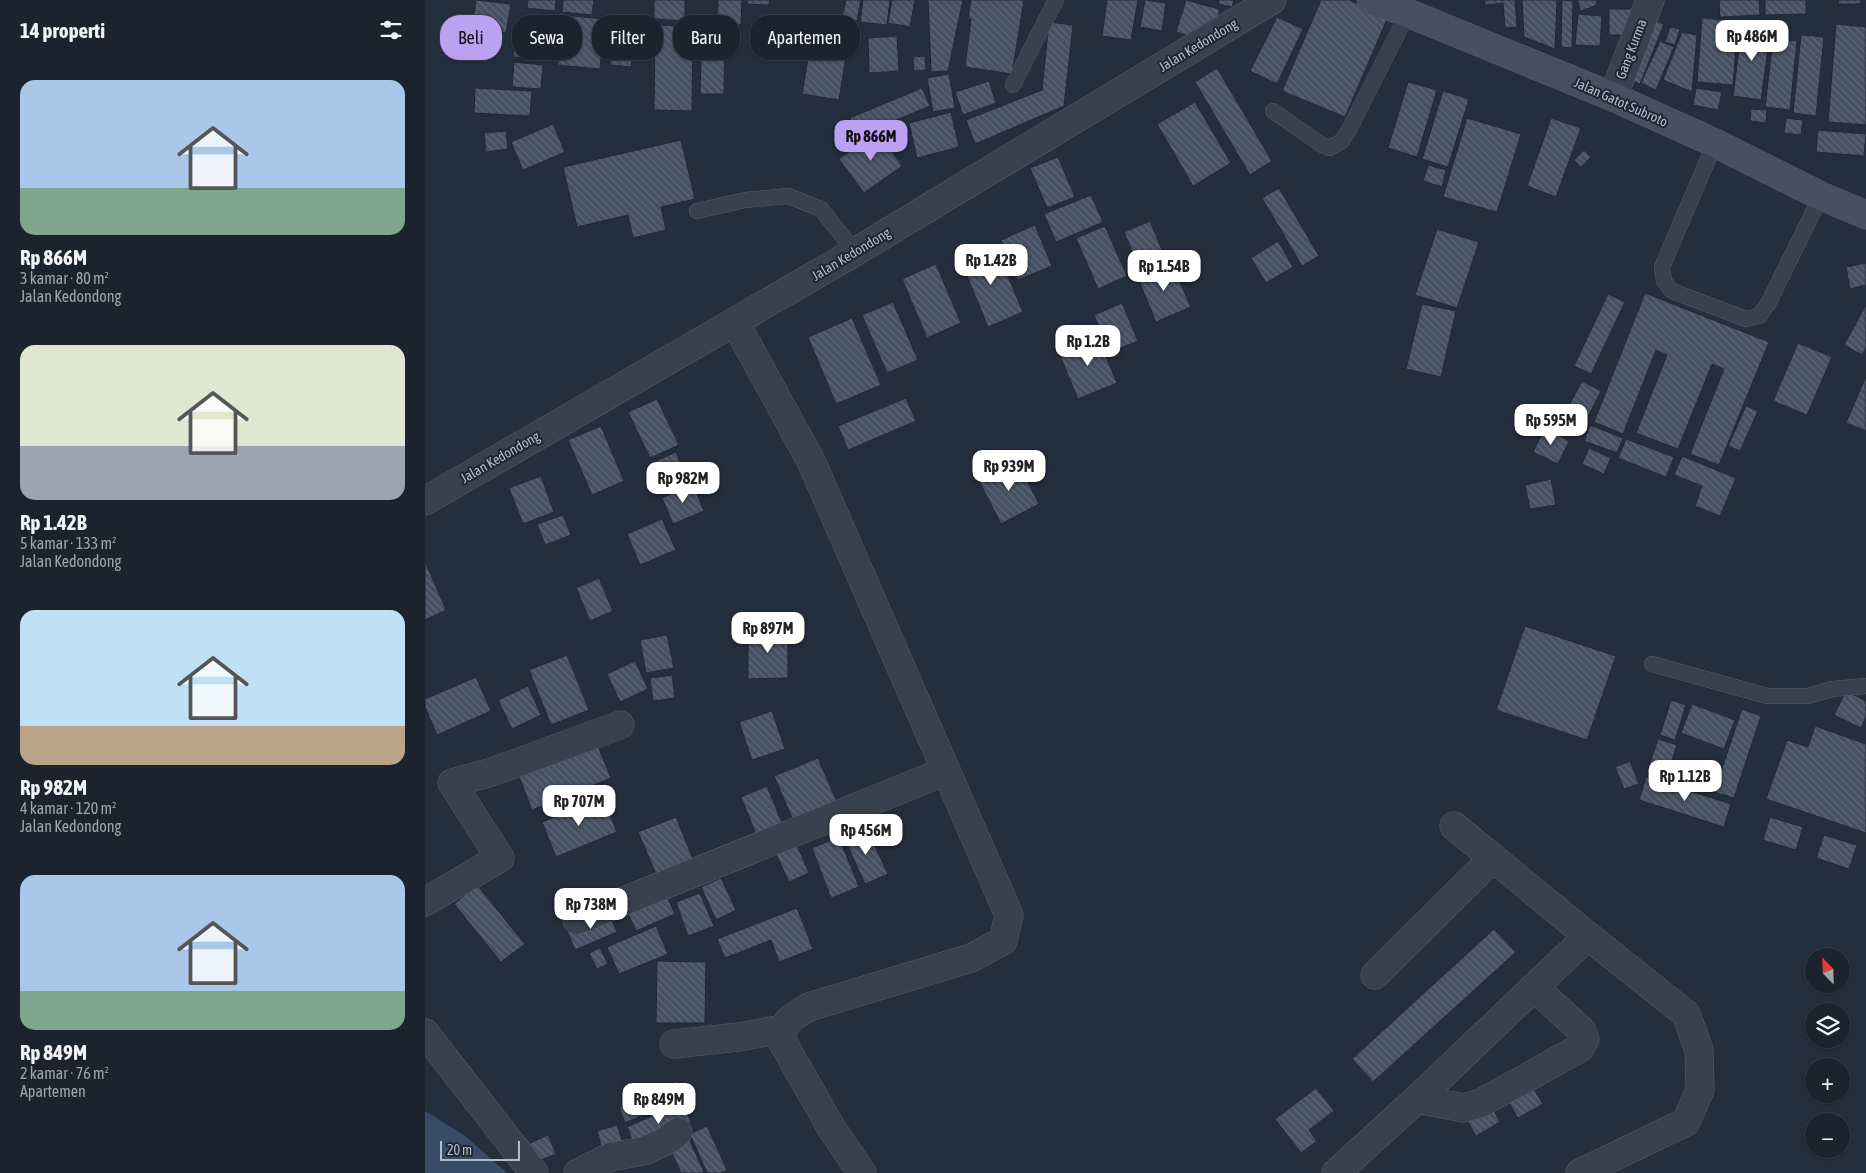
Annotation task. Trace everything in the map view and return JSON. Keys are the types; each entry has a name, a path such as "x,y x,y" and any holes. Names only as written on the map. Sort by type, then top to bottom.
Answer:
{"main road":[{"name":"Jalan Gatot Subroto","path":"1371,0 1408,13 1613,97 1821,196 1866,215"}],"street":[{"name":"Jalan Kedondong","path":"425,501 855,252 1272,0"},
{"name":"Gang Kurma","path":"1613,97 1650,0"},
{"path":"735,322 811,461 1009,915 1003,941 971,958 809,1007 791,1017 783,1029 782,1042 832,1129 863,1173"},
{"path":"425,902 500,858 452,783 492,772 620,725"},
{"path":"577,920 946,771"},
{"path":"1454,826 1687,1014 1699,1050 1700,1090 1686,1122 1580,1173"},
{"path":"1375,975 1493,858"},
{"path":"1336,1173 1417,1099 1588,936"},
{"path":"1417,1099 1463,1108 1481,1103 1580,1048 1585,1039 1582,1031 1534,987"},
{"path":"674,1044 739,1037 783,1029"},
{"path":"425,1034 534,1173"},
{"path":"579,1173 610,1157 644,1150 666,1141 678,1132"}],"lane":[{"path":"1013,85 1056,0"},
{"path":"1273,112 1321,145 1330,148 1342,141 1408,13"},
{"path":"1715,144 1662,267 1664,281 1672,291 1747,319 1759,316 1769,302 1821,196"},
{"path":"697,211 745,200 788,196 821,209 855,252"},
{"path":"1652,664 1767,696 1808,696 1832,689 1866,686"}],"water":[{"path":"425,1111 464,1135 507,1173 425,1173"}],"building":[{"path":"476,0 511,4 506,33 502,32 502,15 474,15"},
{"path":"528,0 556,0 555,11 527,8"},
{"path":"563,0 594,0 592,15 562,12"},
{"path":"654,0 685,0 685,15 673,15 673,20 663,20 663,15 654,15"},
{"path":"718,0 742,0 741,25 740,15 717,15"},
{"path":"748,0 770,0 769,5 747,4"},
{"path":"846,0 861,0 858,15 843,15"},
{"path":"863,0 890,0 887,25 860,22"},
{"path":"892,0 915,0 910,27 888,23"},
{"path":"928,0 963,0 948,71 931,72"},
{"path":"971,0 1024,0 1012,74 965,67 971,19 968,19"},
{"path":"1107,0 1138,0 1131,40 1102,36"},
{"path":"1145,0 1166,3 1162,31 1140,27"},
{"path":"1186,0 1219,9 1219,18 1189,36 1176,32"},
{"path":"1219,0 1234,0 1232,7 1218,4"},
{"path":"1321,0 1349,0 1388,17 1345,117 1282,91"},
{"path":"1485,0 1515,0 1517,27 1505,28 1503,3 1485,5"},
{"path":"1522,0 1557,0 1555,49 1524,37"},
{"path":"1562,0 1573,1 1572,48 1561,47"},
{"path":"1577,0 1596,0 1597,5 1581,11"},
{"path":"1719,0 1759,0 1760,15 1720,17"},
{"path":"1765,0 1806,0 1806,14 1765,15"},
{"path":"1839,0 1861,0 1860,4 1838,4"},
{"path":"1609,9 1643,9 1631,35 1609,35"},
{"path":"1578,14 1602,16 1600,46 1575,45"},
{"path":"582,17 592,18 592,60 601,60 600,69 557,65 558,60 582,60"},
{"path":"1277,17 1303,29 1277,84 1250,71"},
{"path":"1646,17 1664,24 1640,84 1622,77"},
{"path":"1702,18 1738,21 1733,85 1697,82"},
{"path":"1049,22 1073,25 1064,106 975,144 966,120 1042,90"},
{"path":"1836,24 1866,27 1866,125 1828,122"},
{"path":"663,25 673,25 673,60 693,60 692,111 654,110 655,60 663,60"},
{"path":"1742,25 1771,28 1761,100 1733,96"},
{"path":"1670,27 1680,29 1675,45 1665,42"},
{"path":"1682,32 1697,35 1692,92 1663,80"},
{"path":"1801,35 1824,37 1816,116 1793,113"},
{"path":"897,36 899,71 869,73 868,38"},
{"path":"1773,39 1797,41 1790,110 1765,107"},
{"path":"1660,41 1674,47 1656,90 1641,83"},
{"path":"925,56 926,70 914,71 913,57"},
{"path":"610,60 632,60 631,67 610,65"},
{"path":"701,60 725,60 724,94 700,94"},
{"path":"808,60 846,60 839,100 802,94"},
{"path":"514,62 543,65 541,89 512,87"},
{"path":"1217,68 1272,161 1250,175 1195,82"},
{"path":"949,74 955,108 933,112 927,78"},
{"path":"989,81 996,103 963,115 955,92"},
{"path":"1408,82 1437,90 1417,157 1388,148"},
{"path":"475,88 532,91 530,116 474,113"},
{"path":"922,88 930,106 858,136 850,118"},
{"path":"1696,88 1722,92 1718,110 1693,105"},
{"path":"1443,91 1469,99 1448,167 1422,159"},
{"path":"1195,102 1231,163 1193,186 1157,124"},
{"path":"1751,109 1767,110 1766,123 1750,121"},
{"path":"951,112 959,147 917,158 909,123"},
{"path":"1467,118 1521,134 1497,212 1443,197"},
{"path":"1551,118 1581,128 1556,197 1527,186"},
{"path":"1786,118 1803,120 1801,135 1784,133"},
{"path":"553,124 565,152 523,170 511,142"},
{"path":"1818,130 1866,134 1864,156 1816,152"},
{"path":"506,131 508,149 486,152 484,133"},
{"path":"878,131 902,166 864,193 839,159"},
{"path":"681,140 695,199 661,207 666,230 633,238 628,215 577,227 563,167"},
{"path":"1584,150 1591,157 1581,167 1574,160"},
{"path":"1058,157 1075,197 1047,208 1030,168"},
{"path":"1428,165 1446,170 1442,187 1423,181"},
{"path":"1279,188 1319,256 1302,266 1262,198"},
{"path":"1091,195 1103,222 1056,242 1044,214"},
{"path":"1150,221 1165,257 1139,268 1124,232"},
{"path":"1035,225 1052,266 1018,280 1001,240"},
{"path":"1105,226 1127,276 1098,289 1076,238"},
{"path":"1437,229 1479,242 1457,308 1415,295"},
{"path":"1278,241 1293,267 1266,283 1251,258"},
{"path":"995,245 1023,312 988,327 960,259"},
{"path":"1171,262 1191,307 1156,322 1137,276"},
{"path":"1866,263 1866,285 1850,289 1846,267"},
{"path":"936,264 961,323 927,338 902,279"},
{"path":"1645,293 1769,342 1719,465 1690,454 1724,369 1712,364 1678,449 1636,433 1667,355 1656,350 1623,434 1594,422"},
{"path":"1608,294 1625,302 1591,374 1574,366"},
{"path":"893,302 918,360 887,373 862,315"},
{"path":"1122,303 1138,341 1110,352 1094,315"},
{"path":"1422,304 1456,311 1441,377 1406,369"},
{"path":"1866,305 1866,348 1862,355 1844,345"},
{"path":"852,318 881,385 836,404 808,337"},
{"path":"1097,335 1117,383 1078,399 1058,351"},
{"path":"1798,343 1832,357 1807,415 1773,401"},
{"path":"1866,376 1866,431 1846,423"},
{"path":"1582,381 1601,391 1586,421 1566,411"},
{"path":"906,398 916,421 848,450 838,426"},
{"path":"657,399 679,445 650,458 628,412"},
{"path":"1746,406 1758,411 1740,451 1728,446"},
{"path":"1590,425 1623,438 1617,453 1584,441"},
{"path":"601,426 624,481 592,495 568,440"},
{"path":"1545,428 1569,441 1558,464 1533,452"},
{"path":"1626,439 1674,457 1666,477 1618,458"},
{"path":"1589,448 1611,458 1604,474 1582,464"},
{"path":"676,452 689,483 670,492 656,461"},
{"path":"1682,456 1736,478 1720,516 1695,506 1702,486 1674,475"},
{"path":"1016,459 1039,504 1001,524 978,479"},
{"path":"541,476 554,512 523,524 509,488"},
{"path":"1551,479 1556,505 1530,509 1525,485"},
{"path":"693,484 704,511 673,524 662,498"},
{"path":"563,515 571,535 545,545 537,524"},
{"path":"662,519 676,550 640,565 627,534"},
{"path":"425,561 446,610 425,620"},
{"path":"599,578 613,611 590,621 576,588"},
{"path":"1525,626 1616,656 1587,740 1496,710"},
{"path":"748,630 788,630 788,678 748,679"},
{"path":"667,635 674,668 646,673 640,640"},
{"path":"567,655 589,710 551,725 529,670"},
{"path":"635,661 648,689 620,702 607,674"},
{"path":"672,675 675,698 653,701 650,678"},
{"path":"476,677 491,711 437,735 425,707 425,699"},
{"path":"528,686 541,715 512,729 498,700"},
{"path":"1846,691 1866,701 1866,717 1861,728 1834,715"},
{"path":"1671,700 1686,705 1675,740 1660,735"},
{"path":"1692,704 1735,720 1724,749 1681,733"},
{"path":"1742,709 1761,716 1734,798 1714,792"},
{"path":"772,711 785,749 752,760 739,722"},
{"path":"1815,726 1866,744 1866,833 1766,799 1787,740 1808,747"},
{"path":"595,739 611,778 532,810 517,771"},
{"path":"1658,739 1677,745 1666,778 1647,772"},
{"path":"818,758 840,809 796,827 774,776"},
{"path":"1630,761 1639,784 1624,789 1615,767"},
{"path":"1646,777 1731,804 1724,827 1639,800"},
{"path":"767,786 784,828 758,839 741,797"},
{"path":"603,797 617,832 556,857 542,822"},
{"path":"676,817 693,859 656,874 638,832"},
{"path":"1770,817 1803,827 1796,850 1763,840"},
{"path":"866,827 888,874 865,884 844,838"},
{"path":"1824,835 1857,845 1849,869 1816,858"},
{"path":"839,837 859,887 831,898 812,848"},
{"path":"797,845 809,873 789,882 776,854"},
{"path":"721,878 736,910 716,920 701,887"},
{"path":"477,885 525,944 501,962 454,904"},
{"path":"664,890 675,914 636,931 625,907"},
{"path":"700,893 714,926 688,936 676,902"},
{"path":"797,908 813,949 779,962 771,940 725,958 717,939"},
{"path":"607,910 617,932 575,950 566,928"},
{"path":"656,926 668,954 619,974 607,947"},
{"path":"1494,929 1516,952 1373,1082 1352,1059"},
{"path":"600,948 608,964 597,969 589,953"},
{"path":"657,961 706,962 705,1023 656,1023"},
{"path":"678,1081 685,1097 625,1123 619,1107"},
{"path":"1529,1081 1543,1104 1518,1118 1504,1095"},
{"path":"1316,1088 1334,1111 1309,1130 1317,1141 1301,1153 1275,1119"},
{"path":"1489,1101 1500,1122 1476,1136 1464,1115"},
{"path":"682,1103 691,1122 635,1147 627,1127"},
{"path":"617,1125 624,1146 603,1152 597,1131"},
{"path":"707,1126 727,1170 721,1173 707,1173 690,1134"},
{"path":"548,1135 556,1154 536,1162 528,1144"},
{"path":"688,1137 703,1173 681,1173 669,1146"}]}
